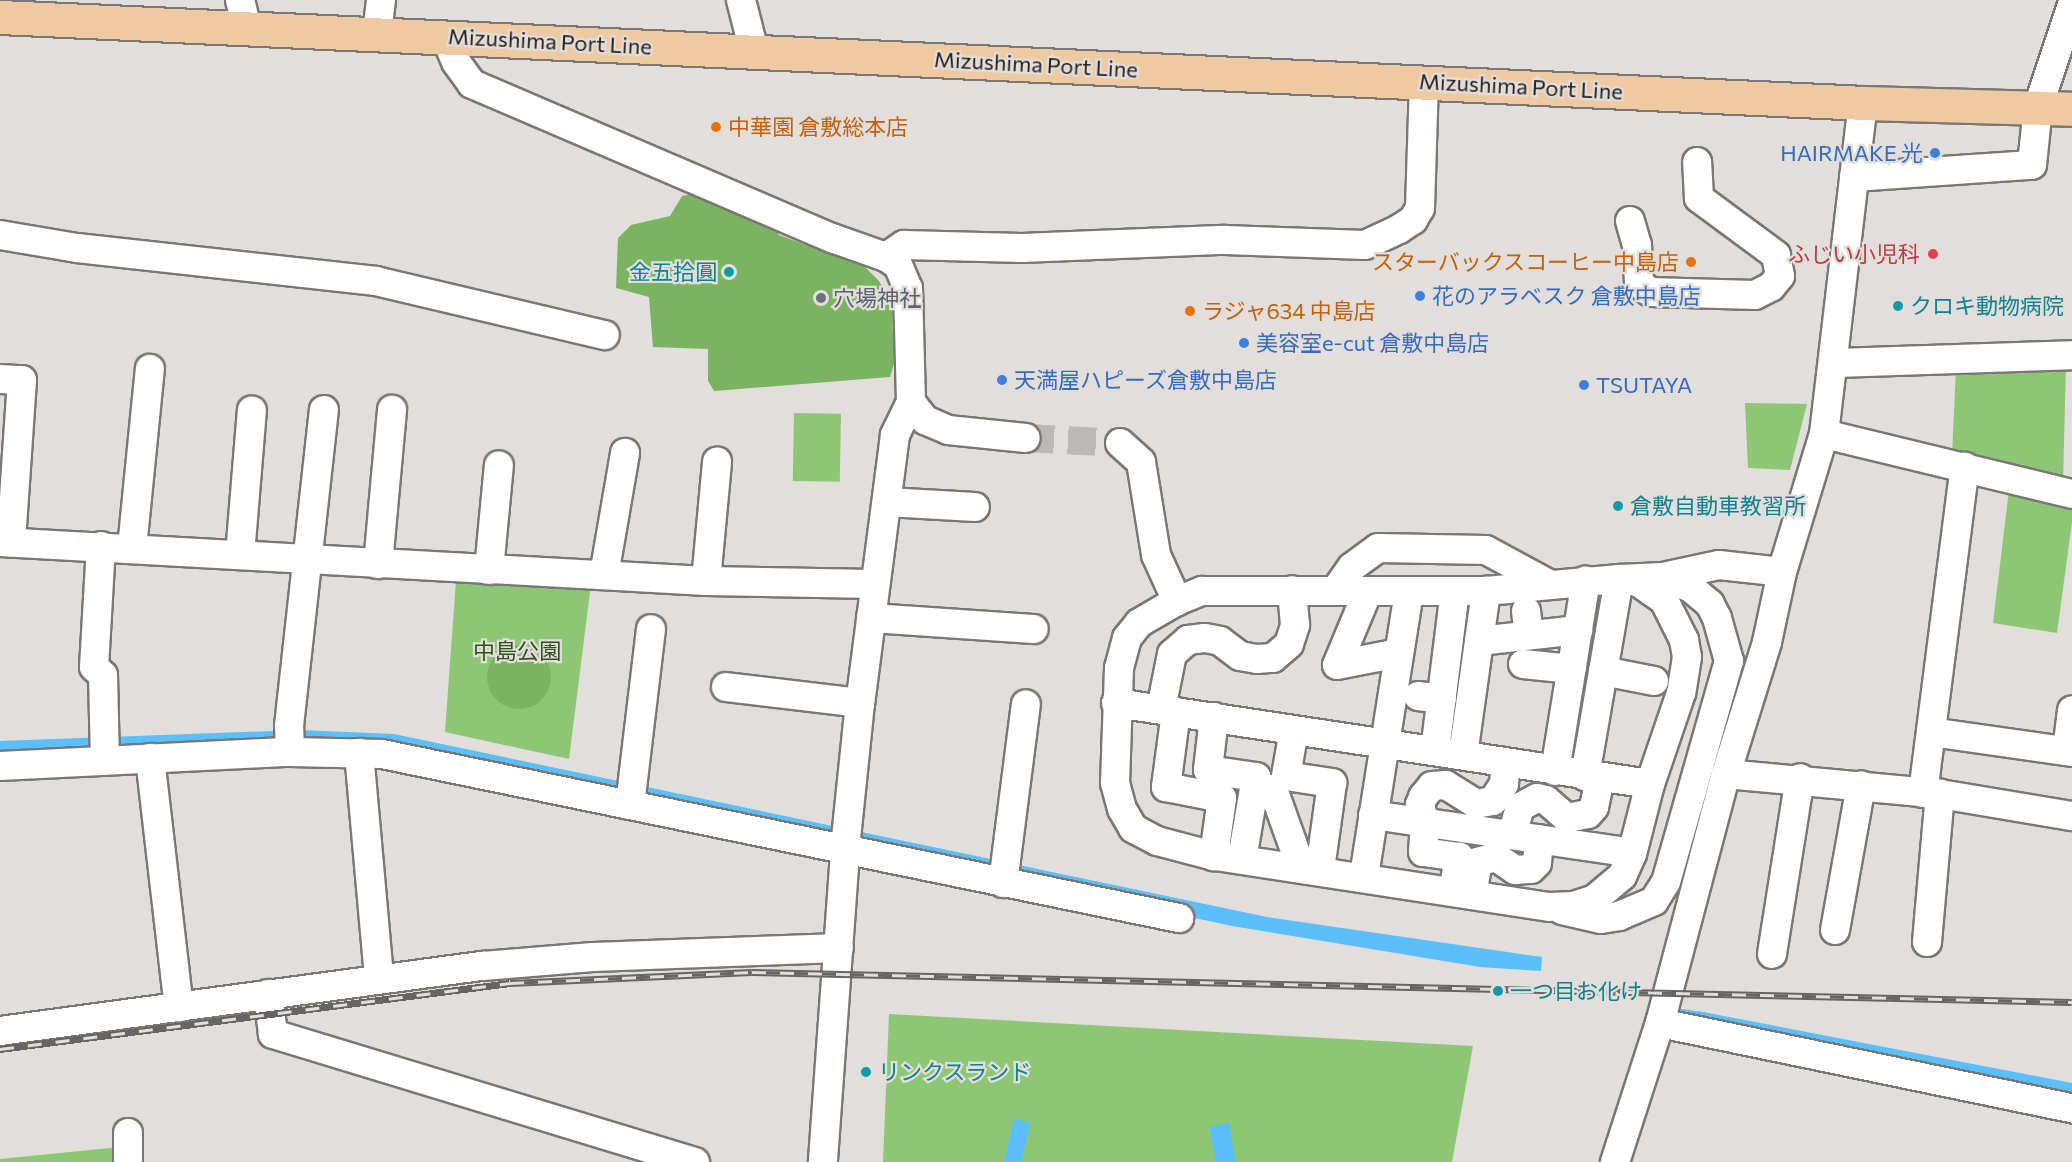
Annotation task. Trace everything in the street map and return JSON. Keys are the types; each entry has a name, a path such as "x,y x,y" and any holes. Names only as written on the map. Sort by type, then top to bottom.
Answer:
{"main road":[{"name":"Mizushima Port Line","path":"0,17 243,14 377,33 1863,103 2072,109"}],"street":[{"path":"377,33 381,0"},
{"path":"741,0 754,51"},
{"path":"1854,177 2032,165 2038,107 2072,5"},
{"path":"445,36 456,63 472,84 832,238 886,257 897,265 908,288 911,402 895,435 860,703 846,839 822,1162"},
{"path":"886,257 904,245 1022,248 1225,240 1365,245 1413,220 1420,208 1424,81"},
{"path":"1615,1162 1662,1014 1726,774 1767,642 1782,572 1824,434 1835,363 1863,103"},
{"path":"1630,221 1637,245 1639,283 1650,292 1755,295 1771,287 1779,276 1776,255 1699,198 1697,162"},
{"path":"0,235 76,248 376,281 605,335"},
{"path":"1835,363 2072,355"},
{"path":"132,548 150,369"},
{"path":"0,379 22,380 6,542 706,581 875,584"},
{"path":"911,402 925,420 948,430 1026,438"},
{"path":"240,555 252,410"},
{"path":"290,740 324,410"},
{"path":"378,564 392,410"},
{"path":"1824,434 2072,494"},
{"path":"1120,443 1142,462 1156,555 1177,601"},
{"path":"604,576 625,453"},
{"path":"706,581 717,462"},
{"path":"489,570 499,465"},
{"path":"1927,942 1931,732 1965,467"},
{"path":"887,502 975,507"},
{"path":"101,546 94,667 103,675 105,750"},
{"path":"1335,591 1356,563 1378,548 1486,550 1549,584"},
{"path":"1663,577 1691,588 1710,604 1723,632 1729,661 1666,882 1654,901 1619,916 1601,919 1549,907 1364,876 1228,857 1157,841 1133,828 1115,783 1116,703 1119,668 1127,638 1139,623 1177,601 1202,591 1486,591 1586,580 1663,577 1719,565 1782,572"},
{"path":"1463,894 1478,862 1496,857 1515,870 1531,869 1537,863 1526,837 1520,807 1537,798 1546,800 1567,818 1588,814 1603,671 1619,579"},
{"path":"1549,907 1574,906 1602,894 1622,876 1632,853 1650,784 1681,693 1687,657 1684,640 1664,600 1638,582 1619,579"},
{"path":"1555,771 1586,580"},
{"path":"1228,857 1222,798 1166,787 1172,654 1188,640 1205,638 1220,641 1240,656 1257,659 1273,658 1289,645 1295,625 1292,590"},
{"path":"1368,591 1337,665 1424,649"},
{"path":"1364,876 1385,744 1424,649 1455,591"},
{"path":"1463,755 1486,591"},
{"path":"1409,592 1424,649 1435,751"},
{"path":"871,618 1034,629"},
{"path":"1479,641 1527,623 1578,630"},
{"path":"632,794 651,629"},
{"path":"1523,664 1572,669"},
{"path":"1603,671 1654,681"},
{"path":"726,687 860,703"},
{"path":"1116,703 1650,784"},
{"path":"1005,872 1026,704"},
{"path":"1931,732 2069,751 2072,710"},
{"path":"1214,717 1208,770 1256,777 1228,857"},
{"path":"1294,730 1286,776 1332,783 1310,868"},
{"path":"0,766 105,750 150,758 290,740 359,753 382,754 632,794 1005,872 1179,918"},
{"path":"359,753 379,979"},
{"path":"150,758 179,1007"},
{"path":"1463,894 1459,857 1423,852 1425,823 1420,805 1432,786 1451,786 1468,801 1485,805 1498,797 1506,763"},
{"path":"1726,774 1800,778 1861,785 2072,816"},
{"path":"1772,954 1800,778"},
{"path":"1835,930 1861,785"},
{"path":"1273,789 1296,816 1310,868"},
{"path":"1373,815 1632,853"},
{"path":"0,1031 379,979 593,957 839,948"},
{"path":"268,994 273,1034 695,1162"},
{"path":"1662,1014 2072,1108"},
{"path":"128,1132 128,1162"}],"green space":[{"path":"692,194 775,229 779,235 865,267 879,281 892,303 894,364 890,377 714,391 708,381 708,349 653,347 649,297 616,288 618,238 631,225 670,216 682,196"},
{"path":"2066,365 2063,482 1952,456 1956,368"},
{"path":"1745,403 1807,404 1790,470 1748,468"},
{"path":"794,413 841,414 840,482 793,481"},
{"path":"2010,481 2072,493 2072,522 2057,633 1993,623"},
{"name":"中島公園","path":"456,580 591,584 569,759 445,732"},
{"path":"513,645 525,645 542,654 549,665 551,677 549,689 542,700 525,709 513,709 501,704 492,695 487,683 487,671 492,659 501,650"},
{"path":"889,1014 1473,1046 1452,1162 883,1162"},
{"path":"120,1147 121,1162 0,1162 0,1159"}],"water":[{"path":"299,730 394,734 1267,917 1542,957 1541,971 1480,967 1232,926 393,745 0,758 0,741"},
{"path":"1698,1011 2072,1083 2072,1093 1697,1019"},
{"path":"1014,1119 1031,1123 1022,1162 1004,1162"},
{"path":"1229,1123 1236,1162 1216,1162 1209,1126"}],"waterway":[{"path":"1682,1013 1706,1017"}],"tunnel":[{"path":"1026,438 1120,443"}],"railway":[{"path":"0,1049 510,983 752,972 2072,1002"}],"place":[{"name":"中華園 倉敷総本店","path":"716,127"},
{"name":"HAIRMAKE 光","path":"1935,153"},
{"name":"ふじい小児科","path":"1933,254"},
{"name":"スターバックスコーヒー中島店","path":"1691,262"},
{"name":"金五拾圓","path":"729,272"},
{"name":"花のアラベスク 倉敷中島店","path":"1420,296"},
{"name":"穴場神社","path":"821,298"},
{"name":"クロキ動物病院","path":"1898,306"},
{"name":"ラジャ634 中島店","path":"1190,311"},
{"name":"美容室e-cut 倉敷中島店","path":"1244,343"},
{"name":"天満屋ハピーズ倉敷中島店","path":"1002,380"},
{"name":"TSUTAYA","path":"1584,385"},
{"name":"倉敷自動車教習所","path":"1618,506"},
{"name":"一つ目お化け","path":"1498,991"},
{"name":"リンクスランド","path":"866,1072"}]}
